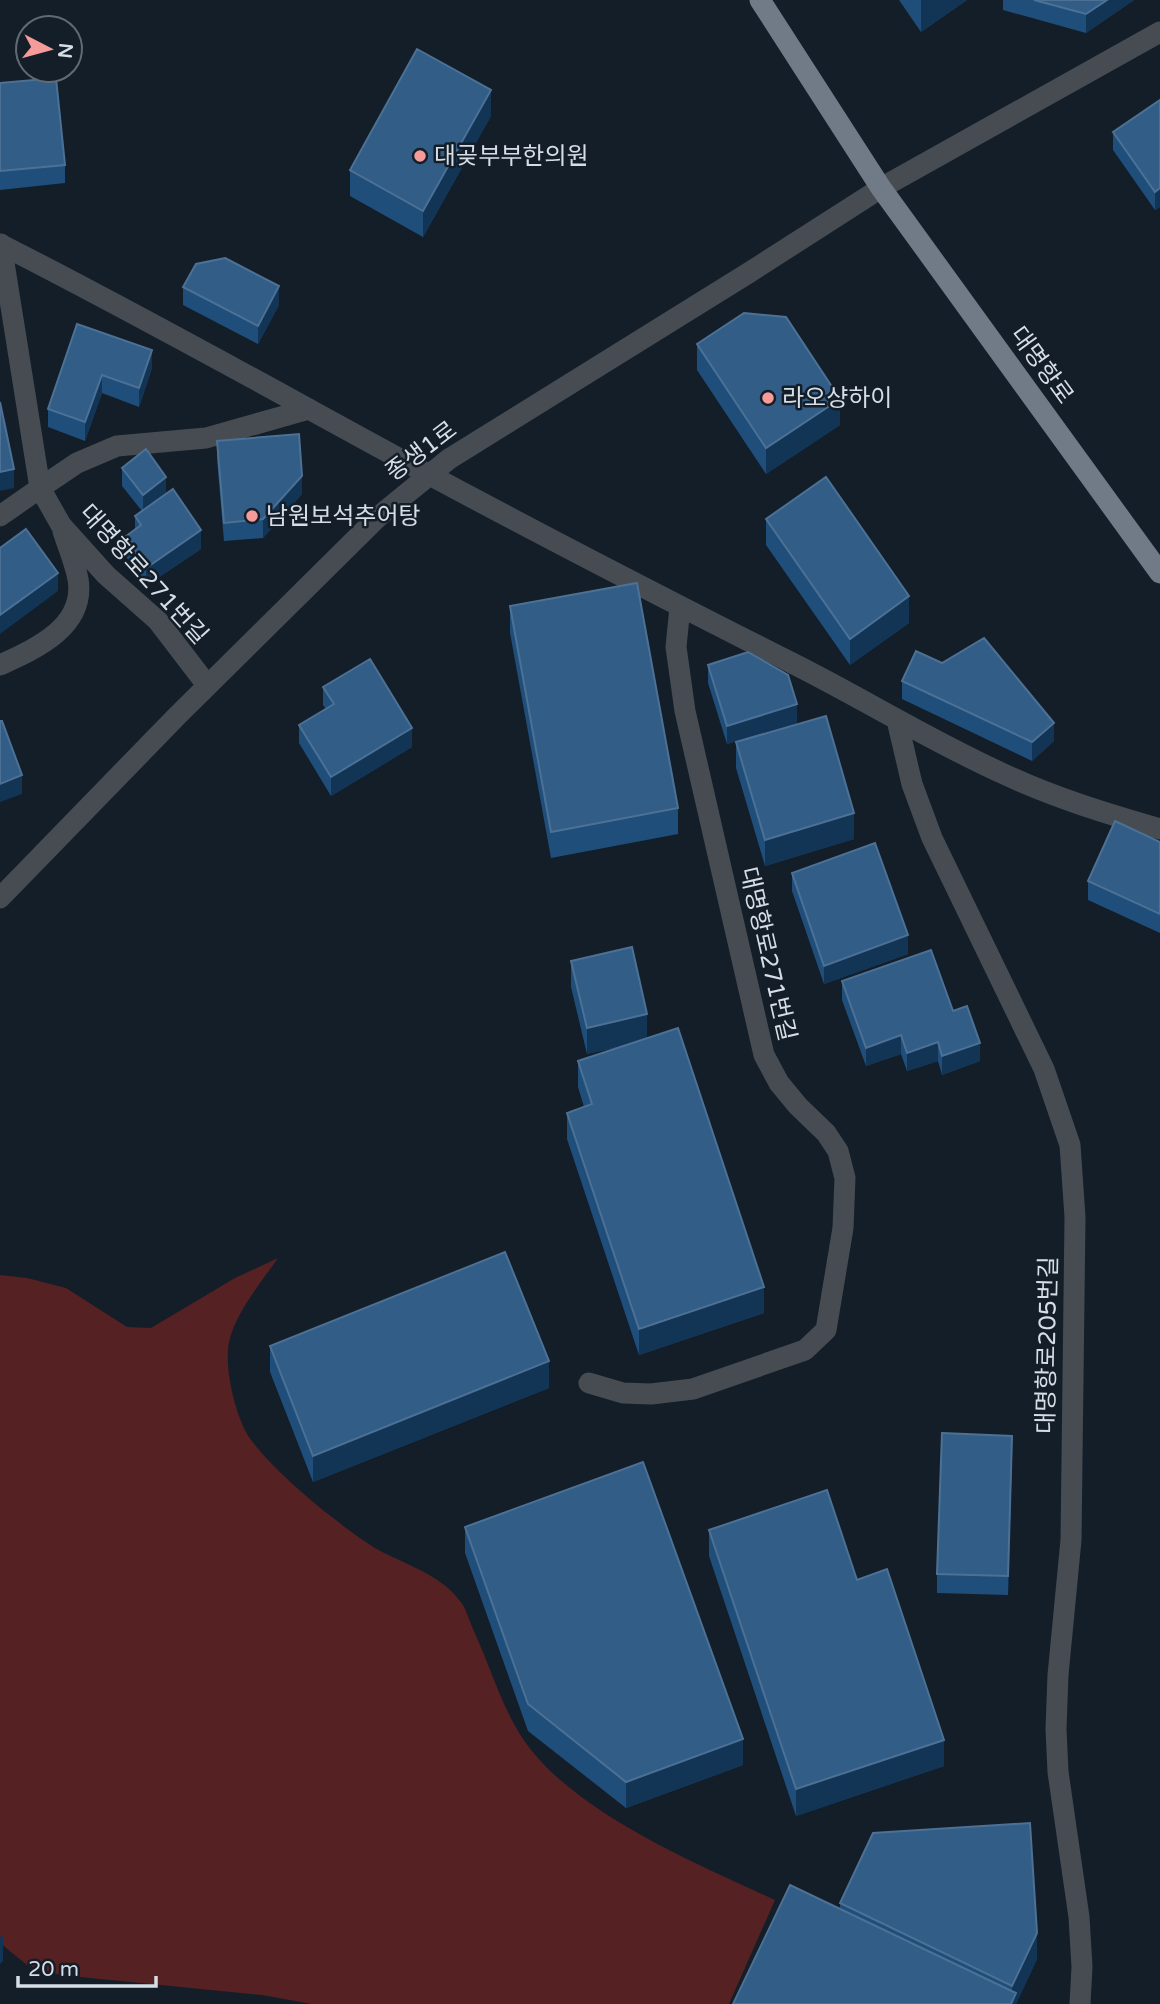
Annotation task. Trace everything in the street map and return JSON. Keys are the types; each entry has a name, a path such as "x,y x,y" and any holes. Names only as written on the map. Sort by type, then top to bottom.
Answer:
{"main road":[{"name":"대명항로","path":"760,0 881,188 1160,573"}],"street":[{"path":"881,188 1160,32"},
{"name":"종생1로","path":"0,898 207,685 378,517 429,474 881,188"},
{"path":"0,244 680,607 861,698 897,720 1007,776 1160,829"},
{"path":"0,244 40,488"},
{"path":"0,516 77,463 117,446 206,438 309,409"},
{"name":"대명항로271번길","path":"40,488 61,525 106,575 158,621 207,685"},
{"path":"0,666 55,635 74,612 78,581 61,525"},
{"name":"대명항로271번길","path":"589,1383 623,1393 652,1394 693,1389 805,1350 826,1331 843,1228 845,1178 838,1152 826,1133 779,1083 764,1055 685,711 676,647 680,607"},
{"name":"대명항로205번길","path":"897,720 912,783 932,838 1044,1069 1070,1145 1075,1217 1071,1539 1056,1729 1058,1772 1079,1917 1082,1967 1080,2004"}],"shaded area":[{"path":"278,1258 247,1302 230,1338 230,1381 238,1414 246,1432 269,1462 343,1526 375,1548 431,1576 451,1591 466,1611 518,1731 539,1759 566,1785 634,1831 775,1900 729,2004 312,2004 262,1995 60,1975 27,1965 0,1943 0,1275 27,1278 66,1288 127,1327 151,1328 235,1278"}],"building":[{"path":"1034,0 1107,0 1086,14"},
{"name":"대곶부부한의원","path":"417,49 491,90 423,211 350,170"},
{"path":"0,83 57,84 65,165 0,171"},
{"path":"1160,100 1160,188 1155,192 1113,132"},
{"path":"225,258 279,286 258,326 183,287 196,264"},
{"name":"라오샹하이","path":"744,313 786,317 840,399 766,448 697,344"},
{"path":"77,324 152,350 139,388 102,375 85,422 48,409"},
{"path":"0,402 14,469 0,472"},
{"name":"남원보석추어탕","path":"299,434 302,476 263,519 224,523 217,441"},
{"path":"146,449 166,477 143,495 122,468"},
{"path":"826,477 909,596 850,639 766,519"},
{"path":"173,489 201,530 146,568 125,537 141,525 135,516"},
{"path":"26,529 58,573 0,615 0,548"},
{"path":"637,583 678,808 551,832 510,606"},
{"path":"984,638 1054,723 1032,742 902,681 916,651 942,663"},
{"path":"748,652 788,675 797,704 727,726 708,665"},
{"path":"370,659 412,728 331,777 299,725 334,704 323,687"},
{"path":"826,716 854,813 765,840 736,742"},
{"path":"0,721 22,775 0,784"},
{"path":"1115,821 1160,842 1160,914 1088,881"},
{"path":"875,843 908,935 824,966 792,873"},
{"path":"632,947 647,1014 587,1028 571,961"},
{"path":"931,950 953,1011 967,1006 980,1043 942,1056 938,1042 907,1053 901,1035 866,1048 842,981"},
{"path":"678,1028 764,1287 639,1329 567,1113 592,1104 578,1061"},
{"path":"505,1252 549,1361 313,1456 270,1346"},
{"path":"942,1433 1012,1436 1008,1576 937,1574"},
{"path":"643,1462 743,1739 626,1782 528,1704 465,1527"},
{"path":"827,1490 857,1580 887,1569 944,1740 796,1789 709,1530"},
{"path":"1030,1823 1037,1933 1012,1986 840,1903 873,1833"},
{"path":"790,1885 1016,1993 1011,2004 733,2004"}],"place":[{"name":"대곶부부한의원","path":"420,156"},
{"name":"라오샹하이","path":"768,398"},
{"name":"남원보석추어탕","path":"252,516"}]}
